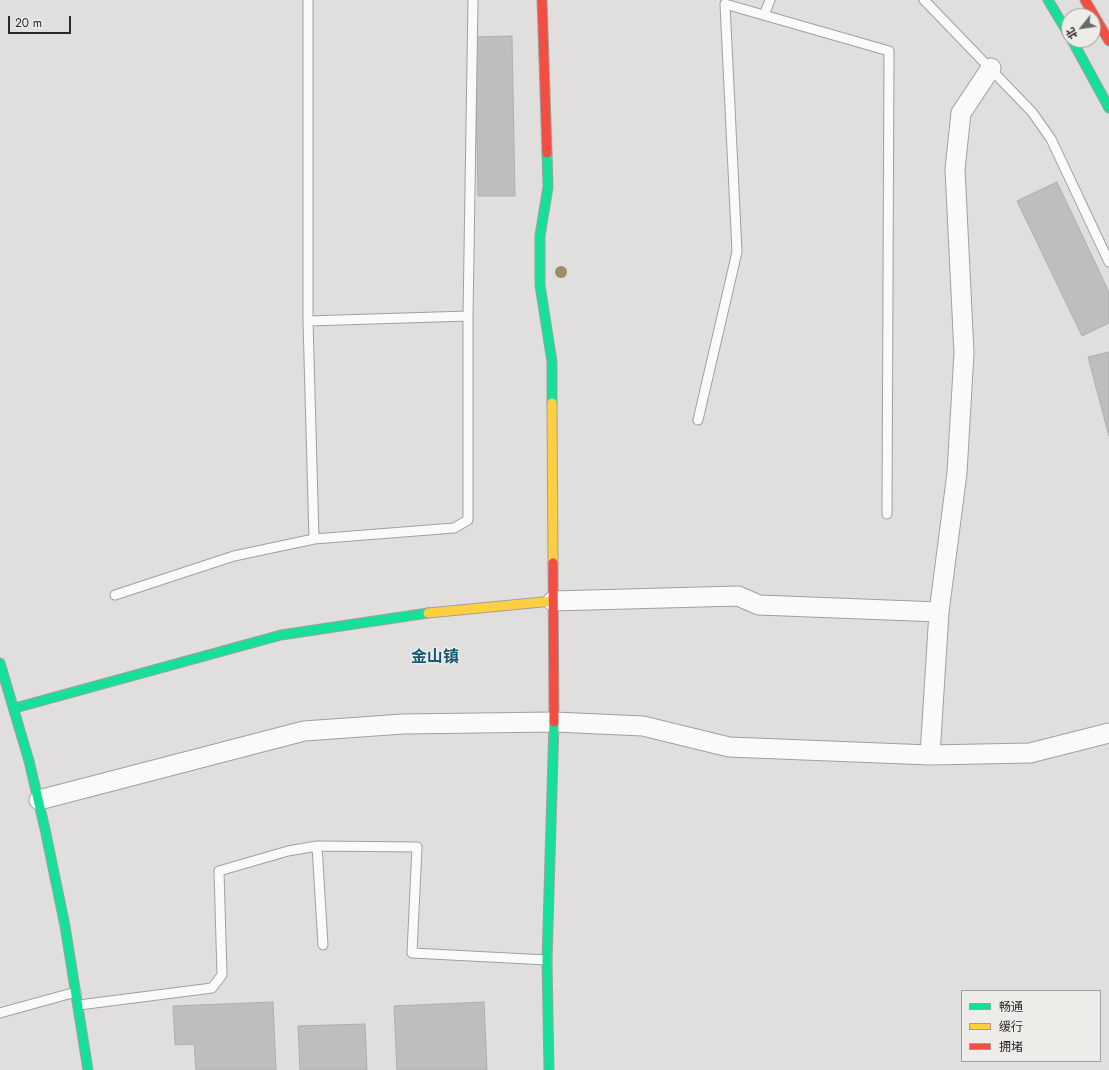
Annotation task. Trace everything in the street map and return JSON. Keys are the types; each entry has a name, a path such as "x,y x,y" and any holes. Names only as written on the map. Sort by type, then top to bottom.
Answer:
{"street":[{"path":"542,0 548,187 540,236 540,285 552,362 554,722 547,960 549,1070"},
{"path":"1048,0 1061,22"},
{"path":"1085,0 1109,41"},
{"path":"1076,48 1109,108"},
{"path":"930,755 939,612 958,473 964,353 955,169 961,113 990,68"},
{"path":"15,708 281,635 404,616 510,604 553,601 738,596 759,605 939,612"},
{"path":"0,663 15,708 39,800 65,926 79,1005 88,1070"},
{"path":"39,800 304,731 403,724 554,722 643,726 730,747 930,755 1030,753 1109,733"}],"lane":[{"path":"308,0 308,321 314,539"},
{"path":"115,595 234,556 314,539 454,528 468,520 468,316 473,0"},
{"path":"764,15 770,0"},
{"path":"924,0 1032,112 1051,140 1109,262"},
{"path":"698,420 737,252 725,4 889,51 887,514"},
{"path":"308,321 468,316"},
{"path":"317,846 323,945"},
{"path":"79,1005 212,988 222,975 219,871 288,850 317,846 417,847 412,954 547,960"},
{"path":"0,1013 76,992"}],"building":[{"path":"512,36 515,196 478,196 475,37"},
{"path":"1057,182 1109,292 1109,323 1082,336 1017,201"},
{"path":"1109,352 1109,436 1088,357"},
{"path":"273,1002 276,1070 196,1070 194,1044 175,1045 173,1006"},
{"path":"484,1002 487,1070 397,1070 394,1006"},
{"path":"365,1024 367,1070 300,1070 298,1026"}],"traffic: fast":[{"path":"1048,0 1061,22"},
{"path":"1076,48 1109,108"},
{"path":"547,153 548,187 540,236 540,285 552,362 552,403"},
{"path":"15,708 281,635 428,613"},
{"path":"0,663 29,761 45,829 65,926 88,1070"},
{"path":"549,1070 547,960 554,722"}],"traffic: slow":[{"path":"552,403 553,563"},
{"path":"428,613 553,601"}],"traffic: jam":[{"path":"542,0 547,153"},
{"path":"1085,0 1109,41"},
{"path":"553,563 554,722"}],"district":[{"name":"金山镇","path":"435,658"}]}
